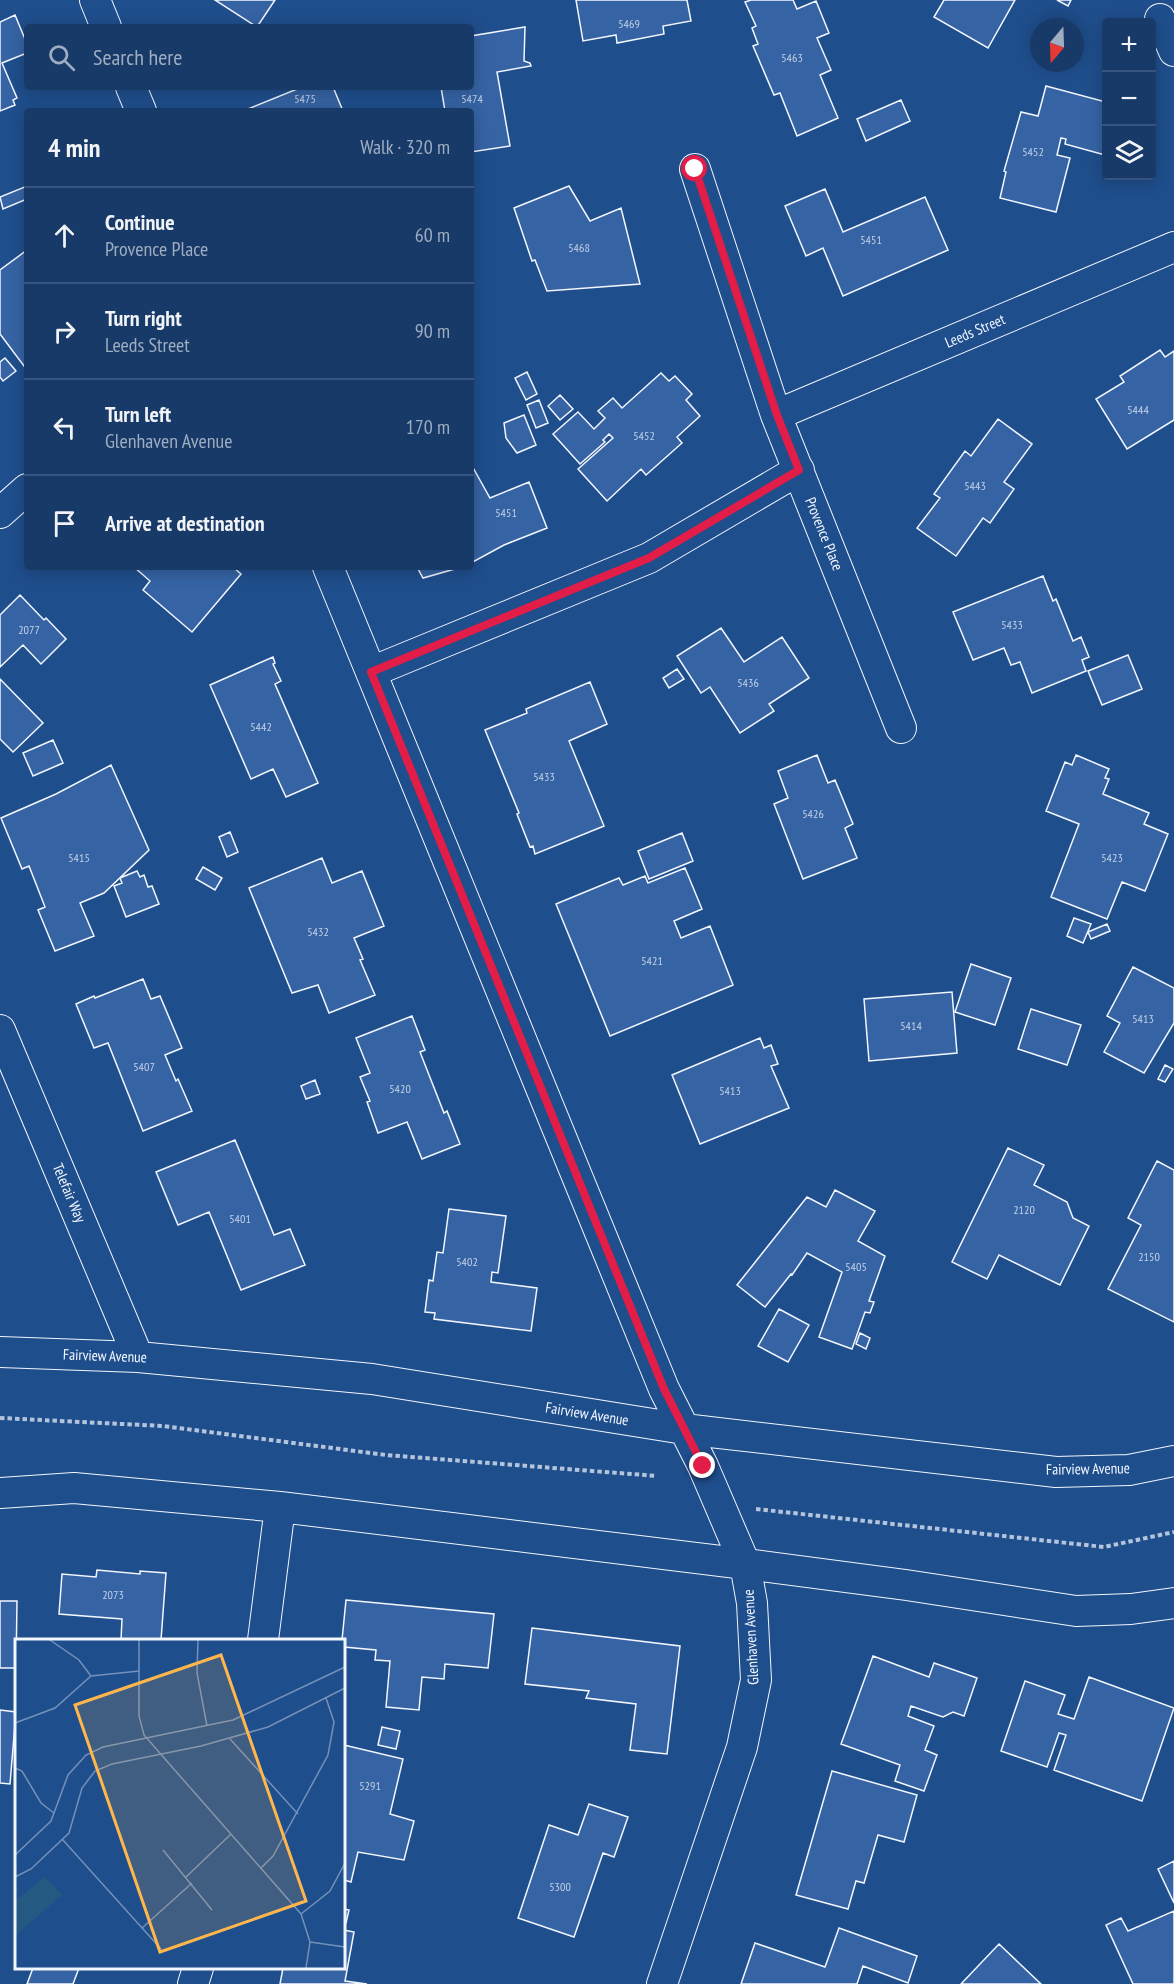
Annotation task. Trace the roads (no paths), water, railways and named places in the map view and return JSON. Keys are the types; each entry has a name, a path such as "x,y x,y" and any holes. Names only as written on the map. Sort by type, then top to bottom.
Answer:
{"street":[{"path":"95,0 105,24"},
{"path":"1160,19 1174,51"},
{"path":"132,90 140,108"},
{"name":"Provence Place","path":"695,169 777,415 901,728"},
{"name":"Leeds Street","path":"777,415 1174,247"},
{"path":"371,672 649,558 799,470"},
{"path":"0,513 24,492"},
{"name":"Glenhaven Avenue","path":"329,570 664,1389 703,1466 744,1564 752,1603 756,1680 742,1747 662,1984"},
{"name":"Telefair Way","path":"0,1030 138,1357"},
{"name":"Fairview Avenue","path":"0,1352 138,1357 372,1379 684,1429 1056,1472 1128,1470 1174,1461"},
{"path":"0,1493 74,1488 280,1507 744,1564 1076,1611 1131,1609 1174,1603"},
{"path":"263,1639 280,1507"},
{"path":"193,1984 198,1969"}]}
